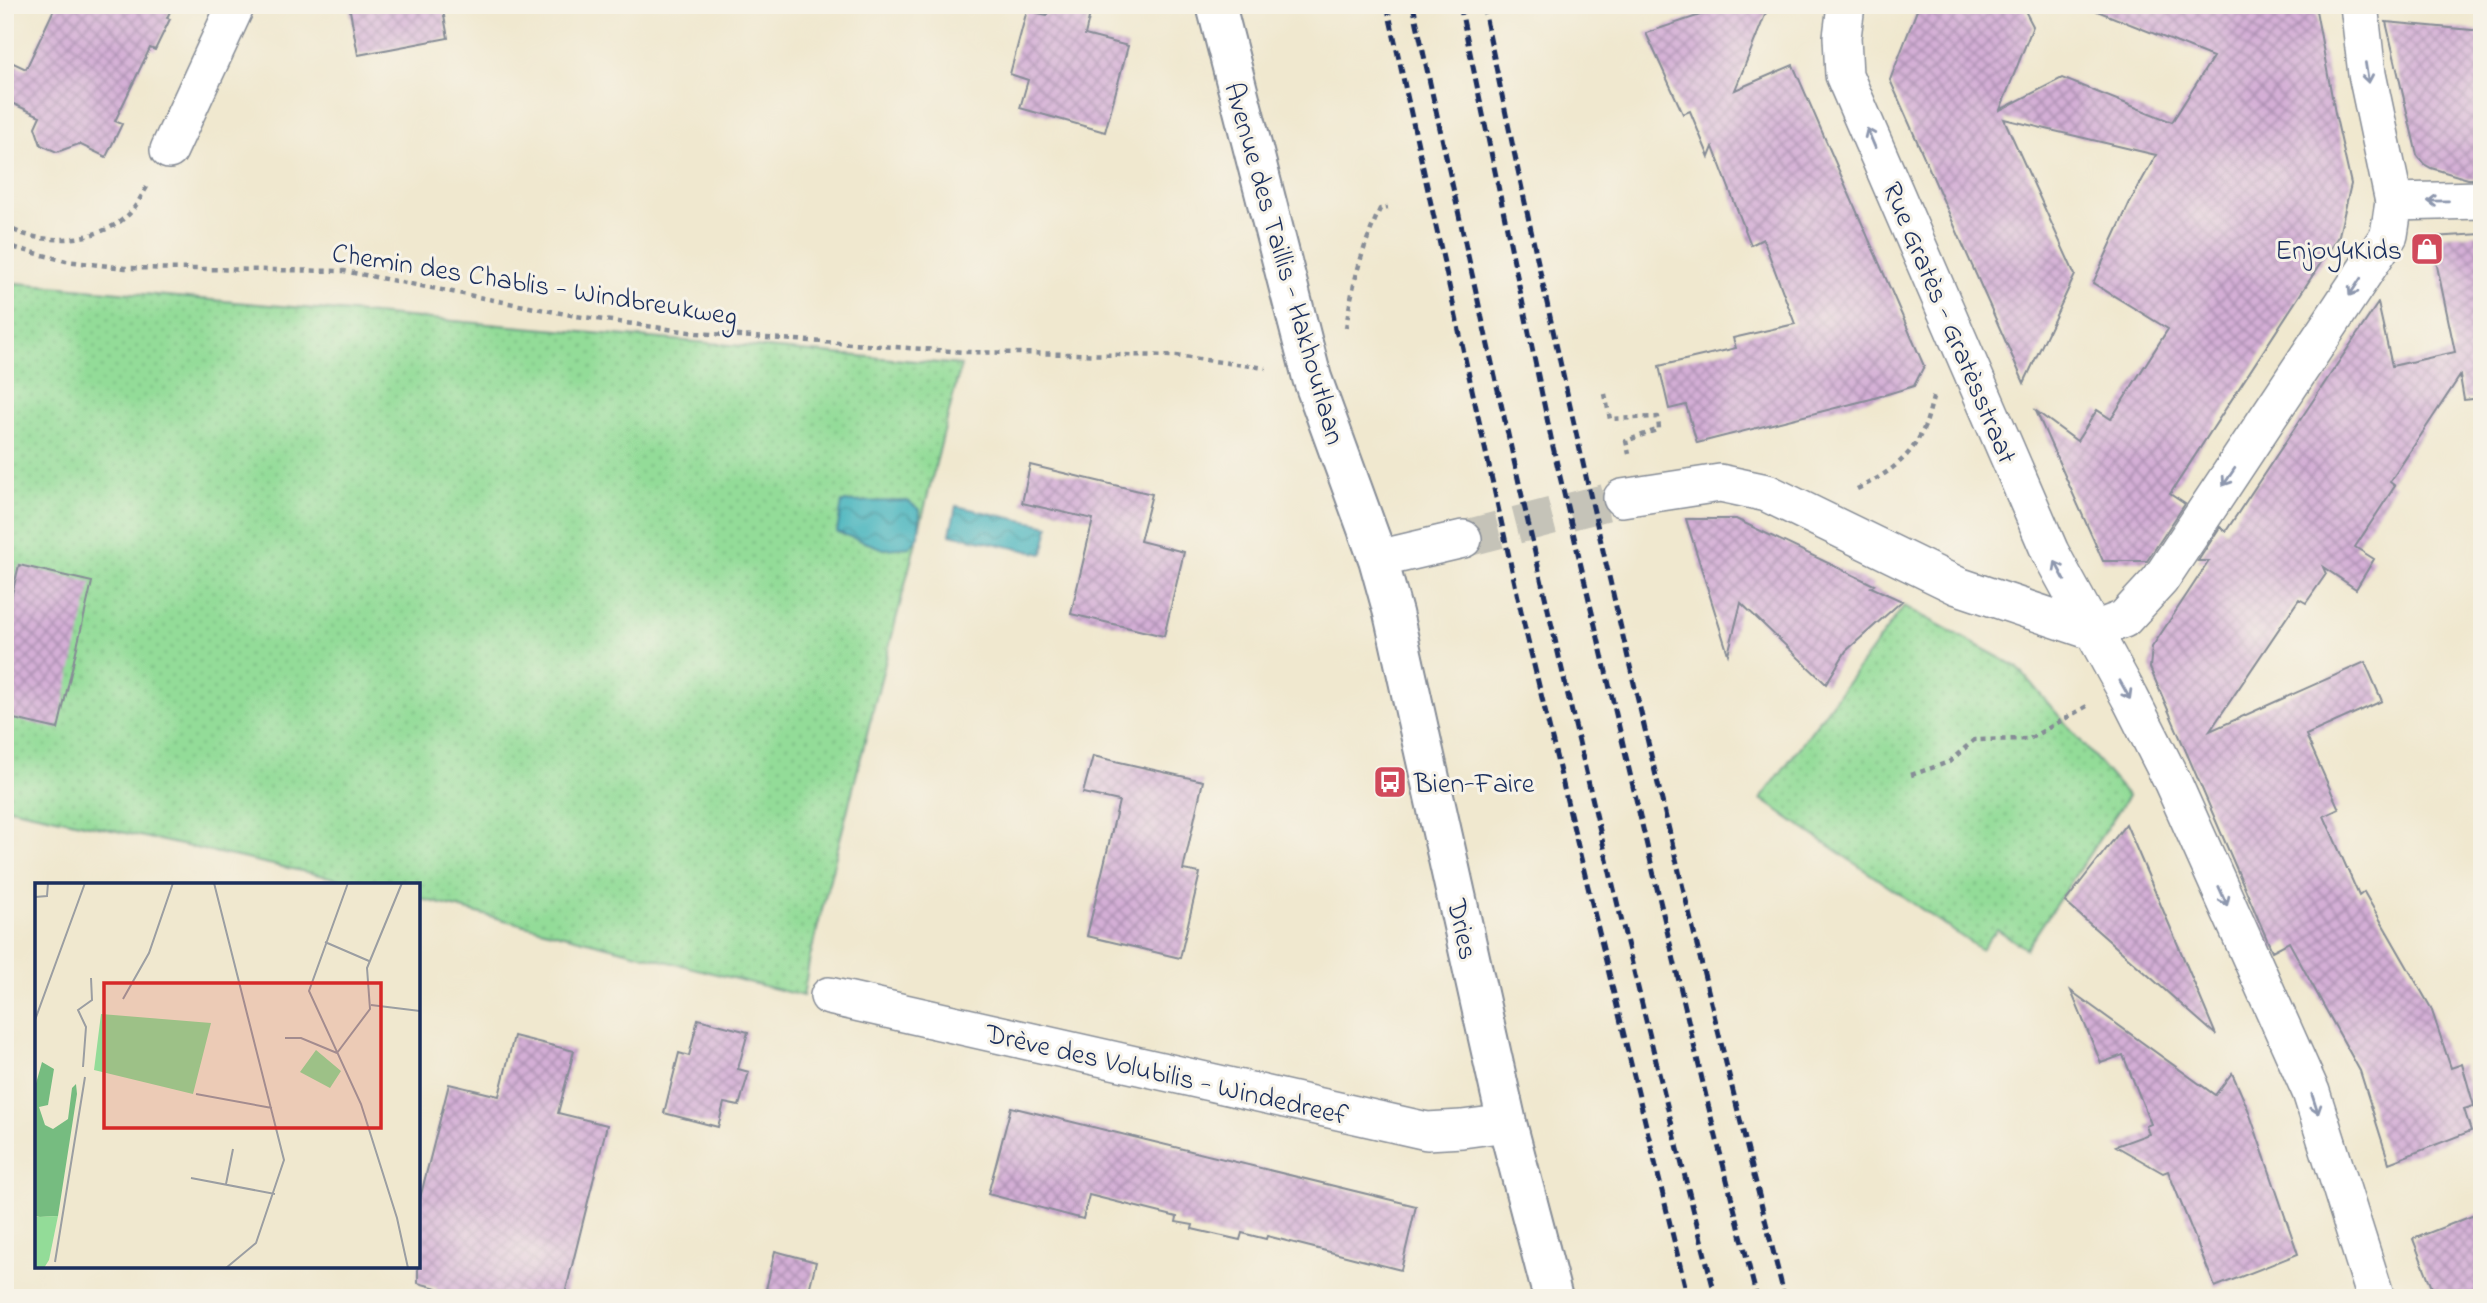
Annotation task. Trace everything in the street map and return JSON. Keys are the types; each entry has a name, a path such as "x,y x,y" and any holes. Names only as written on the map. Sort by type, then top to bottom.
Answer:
{"street":[{"path":"169,150 236,5"},
{"name":"Avenue des Taillis - Hakhoutlaan","path":"1216,5 1312,378 1378,559"},
{"name":"Rue Gratès - Gratèsstraat","path":"1846,5 1842,37 1844,75 2050,552 2173,783 2311,1092 2376,1298"},
{"path":"1622,498 1720,483 1768,493 1958,586 2092,631 2124,619 2160,580 2389,235 2394,202 2367,74 2358,5"},
{"path":"2394,202 2482,200"},
{"path":"1378,559 1463,539"},
{"name":"Dries","path":"1378,559 1396,626 1507,1123 1553,1298"},
{"name":"Drève des Volubilis - Windedreef","path":"828,996 1427,1131 1507,1123"}],"path":[{"path":"5,225 17,233 44,240 98,234 127,216 149,185"},
{"path":"1345,338 1350,299 1364,246 1380,209 1388,208"},
{"name":"Chemin des Chablis - Windbreukweg","path":"5,243 66,261 125,268 344,271 576,316 697,333 965,352 1176,356 1238,363 1312,378"},
{"path":"1856,490 1887,474 1910,453 1923,430 1934,396 1945,390"},
{"path":"1605,394 1611,419 1658,417 1659,429 1626,441 1629,456"},
{"path":"1911,775 1949,762 1974,740 2029,739 2091,704"}],"green space":[{"path":"5,282 961,365 810,957 803,996 420,899 420,883 357,883 5,807"},
{"path":"1904,606 2017,667 2128,796 2026,949 1997,929 1981,950 1761,799"}],"water":[{"path":"908,501 920,510 919,536 910,547 884,549 837,532 842,502"},
{"path":"956,506 1049,526 1043,554 950,534"}],"building":[{"path":"56,5 173,5 167,18 170,19 155,50 150,48 115,121 122,124 106,157 79,144 57,152 41,145 35,127 40,116 5,100 5,59 26,69"},
{"path":"349,5 442,5 448,38 358,55"},
{"path":"1050,5 1092,5 1085,35 1128,46 1105,132 1020,108 1028,80 1010,74 1027,10 1047,15"},
{"path":"1730,5 1769,5 1735,90 1793,65 1924,366 1914,386 1697,443 1686,405 1669,409 1659,366 1736,348 1733,338 1795,324 1763,239 1751,245 1713,147 1709,157 1690,111 1683,114 1646,33"},
{"path":"1919,5 2022,5 2033,26 2000,110 2062,78 2172,122 2213,57 2087,7 2088,5 2315,5 2351,184 2339,235 2170,494 2185,504 2147,561 2103,561 2036,411 2077,441 2097,410 2111,419 2168,329 2093,283 2130,202 2156,155 2004,119 2075,275 2024,383 1890,80"},
{"path":"2386,22 2482,31 2482,179 2468,179 2431,168 2417,155"},
{"path":"2482,234 2482,398 2464,400 2460,376 2390,482 2395,486 2355,547 2374,559 2356,589 2323,567 2326,574 2306,603 2299,599 2210,731 2365,662 2382,701 2306,735 2339,809 2324,816 2359,896 2364,892 2431,1008 2451,1068 2462,1064 2474,1106 2464,1109 2471,1131 2389,1163 2360,1071 2289,942 2272,951 2150,668 2152,647 2209,561 2198,561 2220,527 2226,531 2378,303 2392,366 2455,352 2431,237"},
{"path":"1030,465 1152,494 1140,541 1184,552 1164,636 1071,614 1093,519 1022,503"},
{"path":"1686,519 1736,519 1902,601 1846,651 1826,684 1741,603 1728,654"},
{"path":"19,565 92,582 58,729 5,717 5,623"},
{"path":"1093,756 1203,781 1183,870 1200,873 1180,958 1087,936 1119,801 1083,793"},
{"path":"2126,824 2178,945 2216,1035 2065,902"},
{"path":"2071,991 2215,1095 2232,1073 2248,1109 2298,1254 2215,1287 2168,1171 2163,1173 2116,1146 2149,1134 2146,1126 2151,1124 2123,1055 2101,1063"},
{"path":"698,1019 748,1032 738,1069 749,1072 739,1106 724,1103 718,1127 664,1113 679,1053 689,1056"},
{"path":"514,1036 574,1051 558,1113 607,1125 564,1298 435,1298 437,1288 418,1283 420,1198 449,1084 499,1096"},
{"path":"1011,1107 1416,1206 1401,1270 1267,1236 1266,1239 1242,1233 1240,1240 1192,1229 1193,1225 1176,1222 1177,1217 1089,1195 1083,1219 988,1194"},
{"path":"2482,1212 2482,1298 2436,1298 2413,1239"},
{"path":"775,1251 816,1262 807,1298 764,1298"}],"tunnel":[{"path":"1463,539 1622,498"}],"railway":[{"path":"1387,5 1523,620 1688,1298"},
{"path":"1413,5 1558,653 1716,1298"},
{"path":"1460,5 1553,447 1710,1113 1757,1298"},
{"path":"1483,5 1627,653 1785,1298"}],"place":[{"name":"Enjoy4Kids","path":"2427,249"},
{"name":"Bien-Faire","path":"1390,782"}]}
